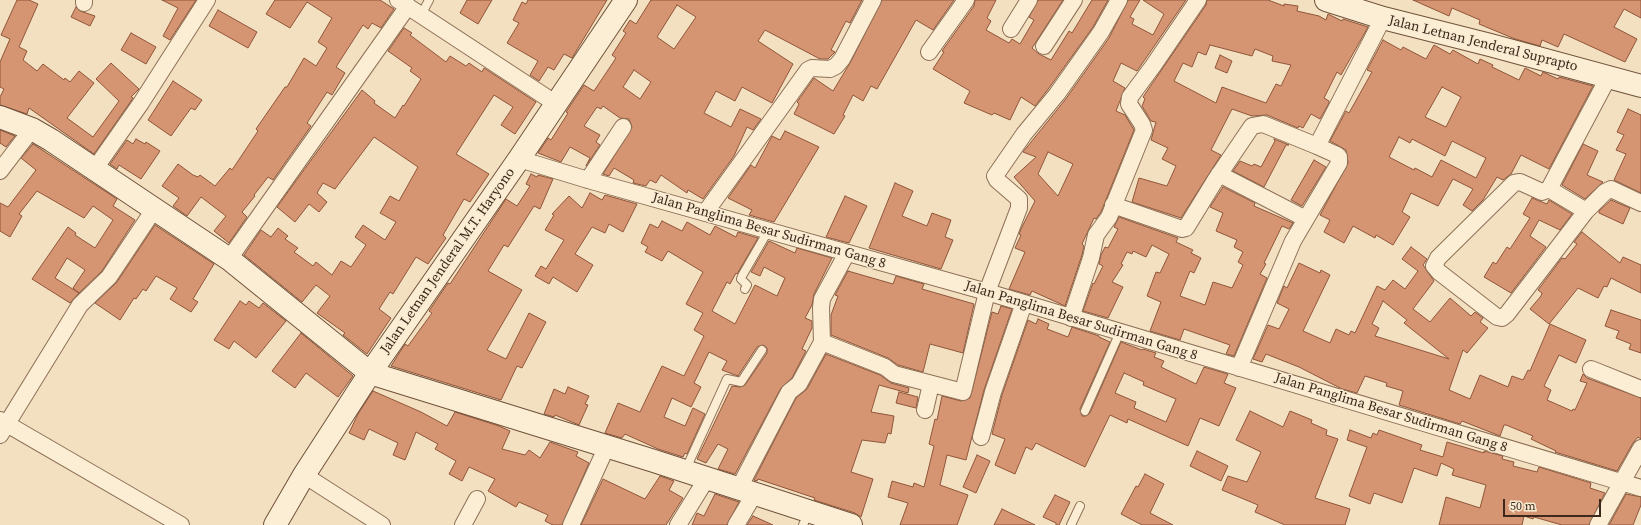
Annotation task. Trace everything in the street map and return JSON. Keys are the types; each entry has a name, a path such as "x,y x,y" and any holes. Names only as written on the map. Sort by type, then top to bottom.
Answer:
{"street":[{"path":"94,170 146,97 207,0"},
{"name":"Jalan Letnan Jenderal M.T. Haryono","path":"275,525 304,475 370,373 519,159 555,103 626,0"},
{"path":"705,213 808,70 812,68 830,69 836,66 842,59 873,0"},
{"path":"929,52 966,0"},
{"path":"1011,29 1029,0"},
{"path":"1044,46 1074,0"},
{"path":"822,342 885,367 894,374 963,392 987,292 1020,203 1016,196 997,180 995,176 1024,134 1057,94 1101,32 1119,0"},
{"path":"1071,318 1090,262 1096,235 1107,220 1144,130 1142,124 1131,109 1129,104 1130,97 1198,0"},
{"name":"Jalan Letnan Jenderal Suprapto","path":"1336,1 1383,18 1609,76 1641,86"},
{"path":"229,259 409,7 555,103"},
{"path":"1317,146 1383,18"},
{"path":"1609,76 1549,189 1542,192 1520,182 1510,185 1436,260 1435,268 1497,317 1502,318 1507,314 1586,211 1608,190 1621,193 1641,203"},
{"path":"0,117 32,129 155,208 229,259 370,373 747,490 806,518 851,525"},
{"path":"1113,205 1182,230 1186,228 1219,174 1252,126 1257,124 1263,124 1337,155 1339,160 1287,255 1239,368"},
{"path":"588,180 623,127"},
{"path":"0,171 32,129"},
{"name":"Jalan Panglima Besar Sudirman Gang 8","path":"519,159 588,180 987,292 1641,488"},
{"path":"1219,174 1306,219"},
{"path":"1549,189 1586,211"},
{"path":"155,208 109,277 80,305 2,426 181,525"},
{"path":"736,525 747,490 789,392 799,384 822,342 822,299 847,253"},
{"path":"980,437 992,392 1024,303"},
{"path":"1591,369 1641,389"},
{"path":"925,410 931,384"},
{"path":"571,525 607,446"},
{"path":"1598,525 1641,448"},
{"path":"304,475 382,525"},
{"path":"678,525 707,478"},
{"path":"463,525 477,499"}],"lane":[{"path":"409,7 429,0"},
{"path":"745,289 747,285 741,279 742,276 768,231"},
{"path":"1085,411 1120,332"},
{"path":"685,471 727,379 741,382 762,350"},
{"path":"1071,525 1080,506"}],"building":[{"path":"17,0 29,0 38,4 19,47 27,51 23,60 37,71 43,64 64,80 65,78 70,82 79,71 94,83 67,118 93,137 119,101 96,79 111,63 139,89 131,97 133,98 94,154 29,108 27,114 0,105 0,97 4,89 0,87 0,62 10,39 1,35"},
{"path":"162,0 196,0 170,40 163,36 178,8"},
{"path":"275,0 380,0 394,9 381,28 372,23 368,29 363,25 336,67 345,73 332,95 327,92 307,123 311,126 273,180 268,177 242,212 247,217 229,243 214,231 226,216 201,197 187,216 173,206 179,198 162,186 178,164 193,175 198,177 200,175 215,186 230,168 232,170 258,131 256,129 285,87 287,87 304,58 316,66 327,48 318,42 332,18 307,2 290,28 266,14"},
{"path":"467,0 492,0 478,24 460,13"},
{"path":"528,0 607,0 572,58 564,54 554,70 548,67 539,81 530,75 538,61 507,43 519,23 513,20 522,2 526,4"},
{"path":"651,0 862,0 850,23 846,21 831,50 835,52 828,59 820,59 765,30 758,41 793,64 772,103 742,87 735,101 716,91 704,113 731,127 740,109 761,119 753,130 747,127 734,156 703,199 688,190 687,193 661,175 656,183 650,180 646,186 633,183 634,180 614,168 609,176 603,174 632,127 629,119 620,118 603,106 601,109 597,107 584,126 600,135 596,142 600,145 586,166 590,158 570,147 561,162 538,153 548,138 551,140 568,113 566,112 584,85 594,91 616,58 612,55 626,33 623,31 630,20 636,24","holes":["677,5 696,17 674,49 657,37","634,70 651,82 640,99 623,87"]},
{"path":"882,0 954,0 933,30 916,20 877,89 871,86 863,101 853,95 843,115 845,116 834,134 794,114 799,104 797,102 814,78 833,91 850,63"},
{"path":"975,0 996,0 987,18 991,21 986,30 1009,43 1012,39 1020,44 1034,20 1029,17 1038,0 1063,0 1032,48 1039,54 1051,60 1069,31 1072,33 1092,0 1108,0 1093,27 1035,106 1021,97 1010,120 994,113 992,115 964,103 970,91 933,69 944,52 942,51 974,6"},
{"path":"1128,0 1140,0 1130,17 1134,19 1132,24 1153,35 1164,14 1143,0 1186,0 1137,71 1121,63 1113,81 1125,88 1116,111 1125,115 1134,130 1101,212 1096,219 1094,218 1082,244 1084,246 1082,255 1065,306 1032,291 1030,295 1009,289 1025,252 1015,248 1021,235 1019,234 1035,201 1014,177 1036,157 1023,152 1065,100 1109,38","holes":["1048,152 1073,164 1058,196 1038,174"]},
{"path":"1207,0 1268,0 1284,6 1284,4 1298,6 1297,11 1319,16 1326,20 1328,14 1342,21 1343,19 1368,27 1341,75 1337,72 1324,98 1329,101 1329,103 1320,119 1311,114 1303,128 1299,126 1298,128 1267,115 1252,116 1232,109 1211,150 1221,155 1181,218 1132,202 1139,178 1167,186 1176,166 1162,159 1168,148 1151,140 1156,122 1151,121 1142,106 1145,99 1143,97 1206,5","holes":["1210,45 1252,56 1255,49 1273,56 1272,61 1291,65 1281,86 1276,84 1266,103 1222,87 1216,103 1174,81 1183,63 1192,67 1198,52 1206,55"]},
{"path":"1413,0 1641,0 1641,18 1624,9 1614,27 1637,39 1625,62 1564,34 1558,47 1542,40 1540,46 1515,39 1479,24 1480,20 1452,8 1449,16"},
{"path":"76,7 80,11 95,16 90,26 71,17"},
{"path":"218,10 257,32 248,48 209,26"},
{"path":"404,28 412,33 410,35 446,62 450,56 466,66 469,63 482,72 484,68 536,102 515,134 501,125 513,107 494,95 456,154 489,174 470,202 464,199 443,235 446,238 428,264 416,257 393,294 390,292 379,309 391,318 367,354 343,335 345,333 317,313 330,296 316,285 302,302 244,255 261,230 271,237 278,228 288,236 285,239 298,248 294,252 313,266 316,262 332,275 341,261 351,267 366,245 355,237 363,225 385,240 396,222 380,213 390,196 399,201 418,167 374,137 335,189 323,183 317,193 327,202 319,212 309,204 295,222 277,207 362,90 375,101 374,103 395,118 403,105 404,106 421,79 410,71 412,68 388,51"},
{"path":"131,33 156,47 146,64 121,50"},
{"path":"1383,40 1401,50 1403,47 1426,59 1434,45 1450,54 1453,50 1478,64 1480,59 1493,65 1492,67 1519,80 1525,68 1541,76 1543,72 1558,79 1559,77 1593,86 1549,169 1521,155 1511,174 1503,180 1497,177 1483,200 1472,211 1463,205 1473,189 1453,179 1438,206 1411,193 1402,212 1410,217 1393,245 1376,235 1375,238 1353,226 1344,243 1324,232 1330,220 1320,215 1348,163 1346,150 1330,141 1346,111 1349,113 1372,72 1367,70","holes":["1442,87 1461,97 1446,127 1425,117","1399,137 1410,143 1412,139 1445,156 1452,141 1486,158 1476,178 1441,160 1432,177 1415,168 1414,170 1389,157"]},
{"path":"1220,55 1232,61 1227,73 1215,68"},
{"path":"173,81 202,100 195,110 191,108 171,136 148,120"},
{"path":"1628,109 1641,115 1641,193 1614,180 1626,154 1616,150 1624,135 1617,132"},
{"path":"0,130 15,136 6,147 0,143"},
{"path":"785,131 819,147 774,222 749,215 752,210 728,198 751,165 755,168 772,136 780,140"},
{"path":"136,139 145,144 146,142 160,151 141,179 119,165 117,169 110,164 127,140 133,144"},
{"path":"1274,139 1289,145 1286,145 1264,187 1233,171 1240,161 1252,166 1254,164 1261,167 1275,141"},
{"path":"33,144 117,199 113,206 135,220 102,271 70,303 32,279 68,227 76,233 75,235 95,248 113,220 93,206 84,218 37,191 19,214 22,216 10,237 0,231 0,203 8,207 36,170 21,158","holes":["67,258 85,270 73,288 79,293 55,278"]},
{"path":"1583,144 1598,151 1587,175 1603,182 1585,199 1562,185"},
{"path":"1314,160 1326,167 1302,206 1291,200"},
{"path":"531,174 537,177 538,175 553,179 540,209 534,206 508,247 504,245 488,271 522,290 487,350 506,359 529,313 546,322 522,368 517,366 501,400 391,366 405,344 408,346 432,313 429,311 448,283 450,284 506,199 517,206 530,186 526,184"},
{"path":"895,183 913,191 902,216 927,226 932,213 951,220 945,237 953,240 941,269 869,248"},
{"path":"1223,187 1255,203 1254,206 1293,223 1289,229 1282,226 1264,263 1266,264 1260,274 1267,278 1234,356 1226,354 1230,345 1184,329 1180,340 1150,331 1161,302 1147,296 1156,272 1160,273 1169,254 1152,245 1146,257 1133,251 1132,254 1127,252 1121,264 1123,265 1112,282 1123,287 1108,318 1083,311 1093,283 1094,284 1103,266 1099,264 1101,255 1105,247 1108,248 1118,229 1114,227 1119,217 1178,238 1176,242 1193,250 1191,253 1201,258 1194,273 1190,271 1180,296 1205,305 1213,282 1232,288 1243,265 1238,262 1243,252 1234,247 1237,240 1216,231 1223,213 1210,207"},
{"path":"590,193 602,200 605,195 637,204 623,232 609,224 605,233 592,227 575,254 593,265 577,292 553,277 549,284 535,276 541,266 546,269 564,240 545,230 554,215 552,214 569,196 582,208"},
{"path":"845,196 867,206 849,243 826,237"},
{"path":"1532,198 1547,204 1549,200 1572,214 1560,230 1539,220 1530,236 1546,247 1511,293 1484,277 1493,262 1496,264 1507,247 1510,249 1530,218 1523,214"},
{"path":"1611,200 1630,208 1623,224 1599,213 1599,211"},
{"path":"662,221 682,231 687,222 710,235 715,226 736,237 738,232 758,238 730,284 727,282 712,311 735,324 755,285 777,296 785,278 764,267 760,276 751,272 769,241 795,253 797,248 832,258 814,294 812,305 805,318 812,321 812,328 802,349 806,351 792,378 781,388 735,474 718,469 728,449 718,444 706,463 697,459 732,386 740,387 745,385 767,353 767,348 763,345 757,347 738,376 722,370 727,361 709,352 694,383 701,387 691,407 672,398 664,417 685,426 693,408 705,414 687,454 685,453 683,457 658,449 625,434 622,438 605,433 618,403 640,412 662,366 684,376 704,336 694,330 703,313 686,304 703,272 668,251 662,261 645,252 648,247 641,243 650,224 658,228"},
{"path":"155,225 214,264 193,299 198,302 191,312 170,299 177,288 156,276 146,291 143,289 136,299 134,298 120,320 95,303 117,282"},
{"path":"1582,232 1620,263 1623,257 1641,265 1641,293 1611,278 1607,287 1604,286 1598,298 1578,288 1549,324 1530,309 1541,296 1542,293 1538,290 1562,258 1565,259 1577,244 1574,242"},
{"path":"1411,247 1427,259 1423,265 1434,281 1413,309 1430,322 1450,298 1471,316 1475,312 1483,318 1480,322 1488,328 1467,353 1463,350 1449,390 1470,399 1480,375 1508,387 1512,376 1523,380 1528,370 1530,371 1550,324 1586,340 1576,363 1559,355 1544,386 1551,390 1547,400 1572,411 1573,409 1575,410 1587,383 1580,381 1583,374 1587,378 1641,398 1641,439 1638,437 1633,443 1617,471 1555,452 1556,451 1531,439 1533,436 1506,425 1504,425 1500,436 1462,421 1460,424 1399,405 1403,391 1386,386 1387,383 1365,376 1357,393 1342,389 1299,367 1266,354 1262,362 1253,359 1268,325 1279,329 1289,309 1277,303 1284,286 1287,288 1299,263 1320,273 1321,270 1330,275 1303,331 1330,343 1336,329 1349,335 1351,331 1355,333 1377,286 1385,290 1393,280 1405,289 1418,271 1402,259","holes":["1383,301 1407,320 1404,323 1449,359 1375,336 1379,328 1372,324"]},
{"path":"848,271 893,284 896,276 924,284 922,289 974,304 963,353 930,344 923,372 898,365 888,358 831,335 831,315 838,296 835,295"},
{"path":"240,301 246,305 249,301 259,308 263,303 286,321 256,358 234,341 229,349 214,340"},
{"path":"1001,306 1012,309 984,390 966,460 947,455 940,485 968,495 957,525 900,525 908,503 888,497 892,481 913,487 914,483 924,487 934,446 929,444 935,419 937,420 942,396 961,401 970,398 992,312 998,314"},
{"path":"1611,310 1641,320 1641,353 1629,349 1631,344 1616,338 1619,331 1605,326"},
{"path":"1038,319 1049,324 1047,329 1068,337 1072,327 1099,336 1110,342 1080,409 1082,416 1086,416 1090,413 1121,342 1142,350 1156,353 1154,357 1164,361 1161,367 1196,384 1204,367 1228,374 1224,383 1236,388 1219,426 1200,418 1188,446 1128,419 1127,423 1110,415 1085,467 1036,443 1032,450 1026,447 1015,474 995,465 1005,439 992,434 1002,395 1028,320 1036,324","holes":["1124,373 1144,382 1143,385 1176,399 1166,422 1134,408 1136,402 1115,393"]},
{"path":"301,333 353,376 338,397 306,373 295,388 272,371"},
{"path":"826,354 880,375 891,383 909,388 908,393 879,385 871,412 894,416 891,434 888,433 885,443 862,440 851,472 873,479 861,517 855,513 814,500 815,498 758,479 757,481 754,480 796,398 807,389"},
{"path":"568,387 589,396 585,404 588,405 579,425 555,415 554,417 544,414 554,389 565,394"},
{"path":"373,391 421,412 447,426 455,412 499,426 510,431 502,449 525,455 529,450 540,458 550,442 578,452 576,456 589,463 562,525 553,525 545,521 548,515 519,502 516,507 488,491 495,479 469,467 462,481 449,474 456,461 435,449 438,444 416,432 405,460 393,455 398,443 369,429 364,440 349,433 358,414"},
{"path":"899,392 918,397 916,408 896,403"},
{"path":"1250,411 1283,427 1290,411 1312,420 1311,423 1327,430 1326,435 1338,439 1315,498 1350,509 1345,525 1285,525 1255,512 1258,505 1222,490 1228,476 1247,482 1261,452 1236,440"},
{"path":"1350,430 1371,438 1373,433 1377,435 1379,430 1422,445 1420,450 1443,457 1447,442 1484,453 1484,451 1503,456 1502,459 1514,462 1513,466 1537,472 1539,467 1591,483 1590,488 1605,493 1589,525 1562,525 1534,517 1533,519 1524,516 1522,525 1439,525 1446,497 1480,508 1486,485 1452,475 1454,469 1441,463 1437,476 1414,468 1402,503 1374,493 1370,504 1349,496 1367,447 1347,440"},
{"path":"1197,451 1228,466 1221,481 1190,466"},
{"path":"977,455 990,461 976,493 963,487"},
{"path":"1145,474 1164,484 1150,513 1173,525 1142,525 1121,514 1136,486 1138,487"},
{"path":"660,476 674,481 669,490 683,498 666,525 581,525 603,479 645,499"},
{"path":"715,494 739,502 727,525 692,525 697,513 704,516"},
{"path":"1626,494 1641,497 1641,505 1633,525 1609,525"},
{"path":"1055,495 1070,502 1059,525 1056,525 1056,523 1043,517"},
{"path":"1002,509 1035,525 994,525"},
{"path":"753,516 773,525 747,525"}]}
